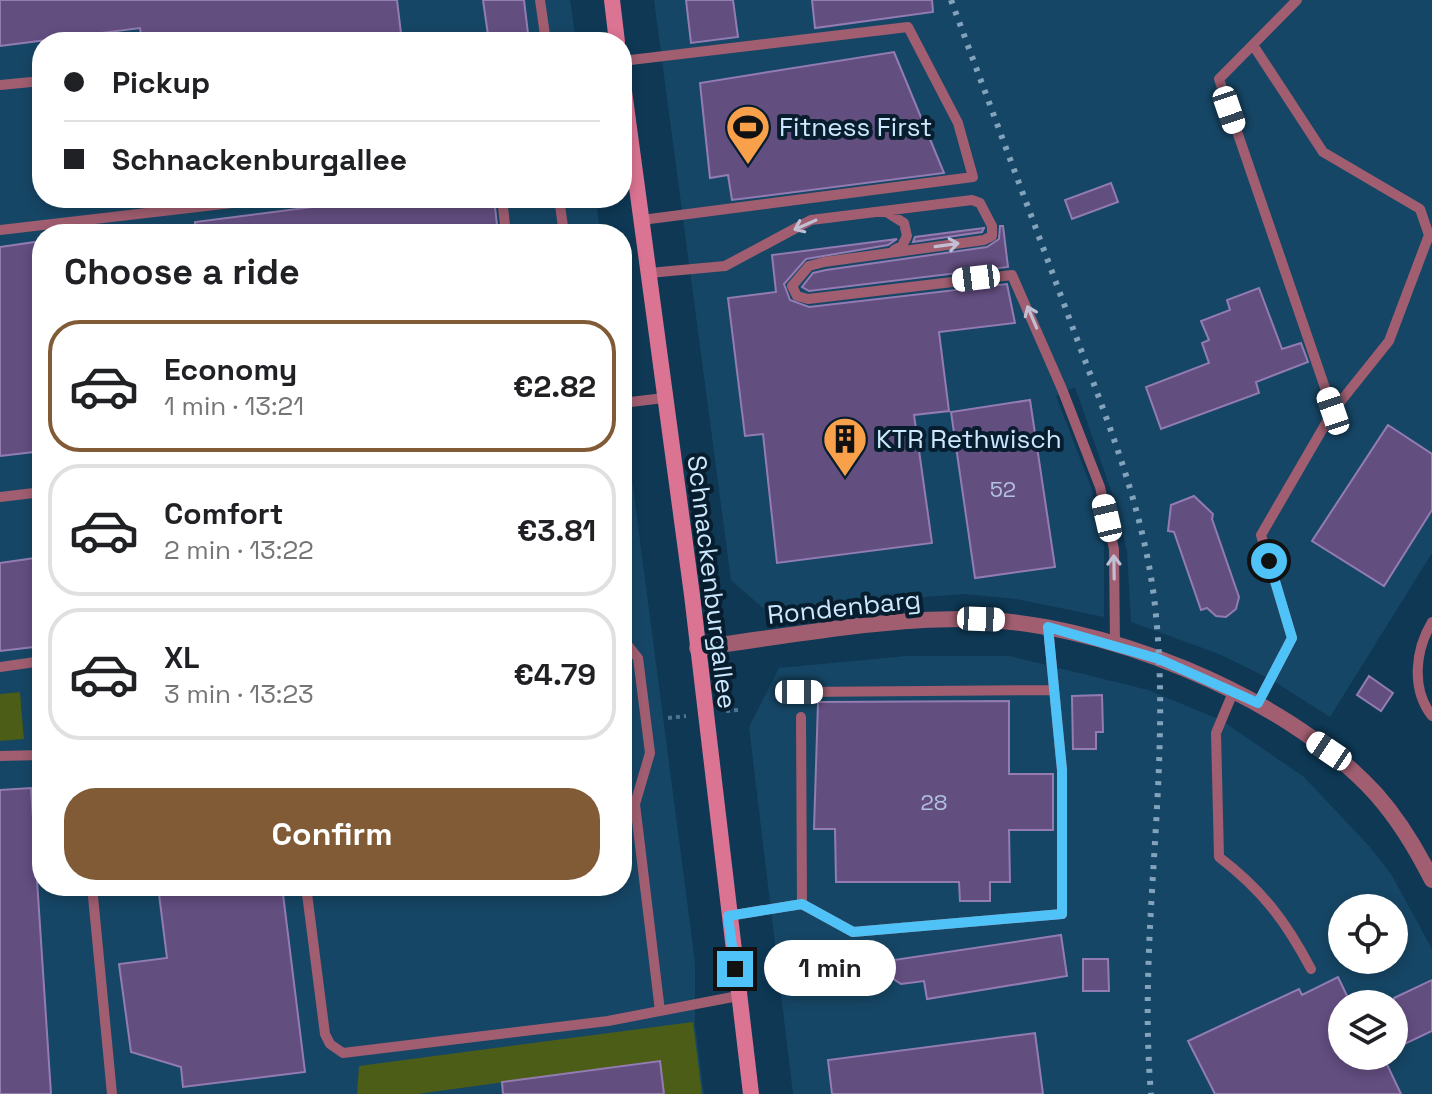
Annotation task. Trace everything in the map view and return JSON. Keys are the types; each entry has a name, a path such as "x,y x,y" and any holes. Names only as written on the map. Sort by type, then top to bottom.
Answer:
{"main road":[{"path":"612,0 616,32"},
{"name":"Schnackenburgallee","path":"632,162 697,648 751,1094"}],"street":[{"name":"Rondenbarg","path":"697,648 960,619 1048,627 1115,645 1234,690 1329,751 1376,795 1416,848 1432,880"}],"lane":[{"path":"540,0 545,32"},
{"path":"1297,0 1219,79 1333,411"},
{"path":"632,60 908,27 958,123 973,177 642,220"},
{"path":"1253,45 1323,152 1420,209 1429,235 1389,341 1333,411 1261,535 1292,638 1258,703"},
{"path":"0,85 32,82"},
{"path":"649,273 725,266 811,220 972,200 980,203 992,226 992,236 984,240 809,266 792,286 797,296 808,299 1012,275 1100,487 1114,549 1115,645"},
{"path":"52,224 189,208"},
{"path":"885,211 904,223 907,236 902,246 885,254"},
{"path":"0,230 32,226"},
{"path":"632,402 664,398"},
{"path":"0,497 32,493"},
{"path":"1432,622 1418,659 1422,699 1432,716"},
{"path":"728,916 802,904 853,932 1062,914 1062,770 1051,690 1048,627"},
{"path":"632,650 638,658 650,753 635,804 660,1011"},
{"path":"0,667 32,662"},
{"path":"799,692 1051,690"},
{"path":"1234,690 1216,733 1219,857 1255,884 1288,925 1311,969"},
{"path":"801,717 802,904"},
{"path":"0,756 32,755"},
{"path":"93,896 112,1094"},
{"path":"307,896 325,1034 330,1044 343,1053 608,1021 738,996"}],"shaded area":[{"path":"0,0 570,0 575,32 32,32 32,208 597,208 599,224 32,224 32,896 632,896 632,480 695,962 695,1024 704,1094 0,1094 0,741 24,739 20,692 0,694"},
{"path":"654,0 1432,0 1432,553 1330,717 1272,680 1219,654 1131,622 1127,551 1116,505 1075,387 1056,396 1091,487 1104,547 1104,617 1016,599 964,594 764,609 731,580"},
{"path":"906,656 1010,656 1148,690 1221,720 1304,777 1391,874 1402,894 1328,894 1328,974 1408,974 1408,905 1432,949 1432,1094 793,1094 749,727 779,668"}],"green space":[{"path":"20,692 24,739 0,741 0,694"},
{"path":"693,1022 702,1094 664,1094 659,1061 417,1094 357,1094 359,1066"}],"building":[{"path":"0,0 397,0 401,32 141,32 140,28 109,32 32,32 32,42 0,46"},
{"path":"483,0 524,0 528,32 488,32"},
{"path":"686,0 733,0 738,37 691,43"},
{"path":"812,0 932,0 933,12 815,28"},
{"path":"894,52 944,173 732,200 728,175 710,178 700,83"},
{"path":"1111,183 1118,202 1072,219 1065,200"},
{"path":"305,208 495,208 497,224 195,224"},
{"path":"1000,226 1003,226 1008,267 809,291 802,287 813,273 826,270 987,247 999,239"},
{"path":"984,228 982,232 913,242 915,237"},
{"path":"897,239 888,245 806,259 784,284 790,300 809,307 1007,284 1015,323 939,332 949,411 914,415 932,543 777,563 763,434 745,436 728,298 776,292 772,255"},
{"path":"32,242 32,452 0,456 0,247"},
{"path":"1259,288 1282,349 1301,343 1308,362 1256,382 1259,393 1161,429 1146,387 1209,363 1202,343 1209,340 1201,321 1230,310 1227,300"},
{"path":"1030,400 1055,567 975,578 951,412"},
{"path":"1388,425 1432,454 1432,510 1384,586 1312,541"},
{"path":"1194,496 1213,514 1212,519 1239,597 1236,609 1226,617 1216,616 1207,608 1201,610 1174,532 1168,531 1171,505"},
{"path":"32,558 32,647 0,651 0,563"},
{"path":"1369,676 1393,693 1381,711 1357,695"},
{"path":"1102,695 1103,732 1096,732 1096,749 1073,749 1072,696"},
{"path":"1009,701 1009,774 1053,774 1053,830 1009,830 1010,882 990,882 990,901 960,901 959,882 836,882 835,829 814,829 818,702"},
{"path":"31,788 32,896 38,896 51,1094 0,1094 0,790"},
{"path":"159,896 283,896 305,1072 183,1087 181,1067 131,1052 119,964 167,958"},
{"path":"1061,935 1067,976 927,999 924,981 901,984 889,976 887,961"},
{"path":"1083,959 1108,959 1109,991 1083,991"},
{"path":"1338,977 1344,990 1328,990 1328,1070 1390,1070 1401,1094 1215,1094 1188,1041 1299,989 1302,995"},
{"path":"1432,980 1432,1031 1408,1042 1408,991"},
{"path":"1035,1033 1043,1094 832,1094 828,1060"},
{"path":"660,1061 664,1094 503,1094 502,1082"}],"railway":[{"path":"951,0 1110,427 1133,497 1150,569 1159,667 1160,728 1148,972 1151,1094"}],"place":[{"name":"Fitness First","path":"748,166"},
{"name":"KTR Rethwisch","path":"845,478"}],"route":[{"path":"735,969 728,916 802,904 853,932 1062,914 1062,770 1051,690 1048,627 1159,659 1258,703 1292,638 1269,561"}]}
